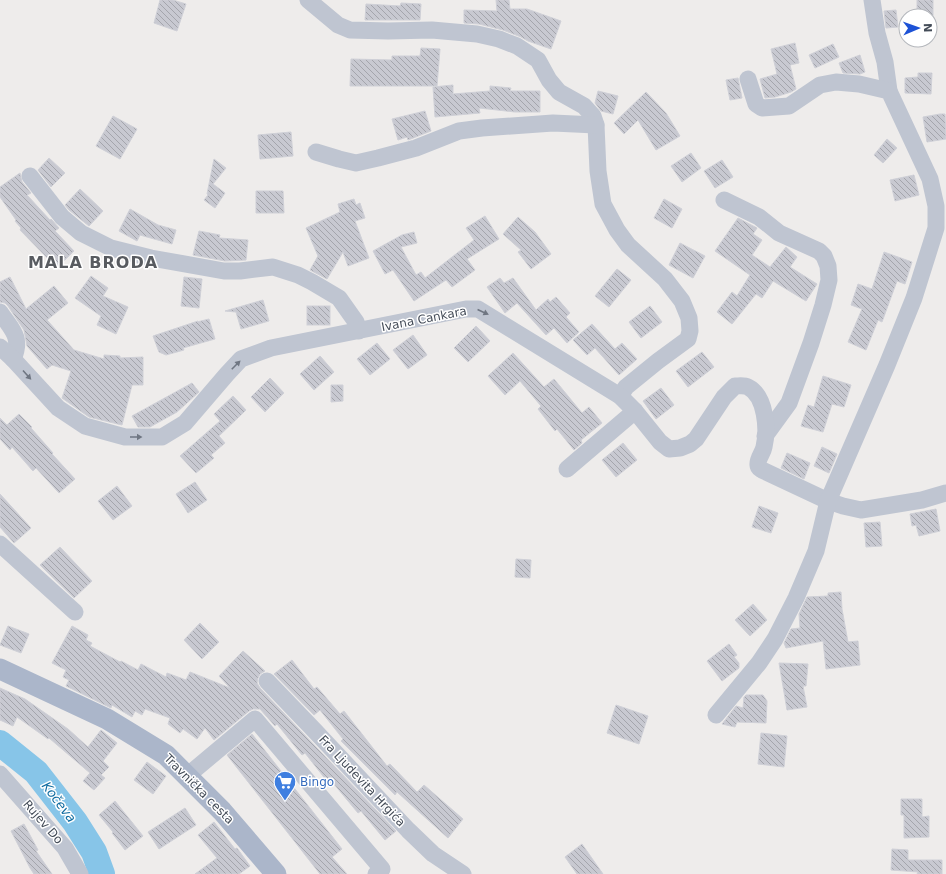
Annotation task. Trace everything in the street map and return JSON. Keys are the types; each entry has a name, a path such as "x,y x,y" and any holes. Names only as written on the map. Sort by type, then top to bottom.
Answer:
{"main road":[{"name":"Travnička cesta","path":"0,669 107,719 166,755 222,811 276,874"}],"street":[{"path":"308,0 338,25 350,30 432,30 477,34 499,39 517,46 538,60 549,80 559,92 584,106 592,116 596,125 598,171 603,204 617,230 628,245 665,279 682,301 689,318 690,331 688,339 626,387 620,396"},
{"path":"716,715 759,662 775,639 796,598 816,551 828,501 887,365 914,298 936,228 936,206 930,179 889,91 885,62 877,33 872,0"},
{"path":"748,79 756,104 762,108 789,106 820,85 836,82 859,84 889,91"},
{"path":"316,152 356,163 416,148 459,131 552,123 596,125"},
{"path":"30,176 62,217 81,233 111,248 151,258 224,271 240,271 273,267 298,275 339,298 356,322 359,331"},
{"path":"724,200 759,217 779,233 819,251 824,256 828,266 828,280 823,304 811,343 789,403 765,436"},
{"name":"Ivana Cankara","path":"0,347 58,408 85,426 125,437 162,436 185,423 241,359 271,348 466,309 478,309 620,396 635,411 660,442 669,448 680,448 690,444 696,439 724,397 735,386 747,386 755,392 762,404 765,436 764,448 758,463 759,468 828,501"},
{"path":"0,312 16,337 17,350 13,359"},
{"path":"567,469 635,411"},
{"path":"828,501 861,510 922,500 946,493"},
{"path":"0,544 75,612"},
{"name":"Fra Ljudevita Hrgića","path":"267,682 408,830 433,854 463,874"},
{"path":"187,776 255,718 382,870 376,874"},
{"name":"Rujev Do","path":"0,774 65,848 80,874"}],"building":[{"path":"160,0 173,0 186,4 177,31 154,23"},
{"path":"496,0 509,0 510,9 527,9 561,21 551,49 503,30 479,24 464,23 464,10 497,11"},
{"path":"917,0 933,0 933,8 917,8"},
{"path":"401,3 421,4 420,20 365,20 366,4 400,6"},
{"path":"896,10 898,27 886,28 884,11"},
{"path":"795,43 799,63 790,65 796,89 775,97 765,98 760,79 777,74 771,49"},
{"path":"833,44 839,57 815,68 809,55"},
{"path":"421,48 440,49 437,86 350,86 351,59 392,60 392,56 420,56"},
{"path":"860,55 865,72 860,74 843,73 839,63"},
{"path":"918,73 932,73 931,94 905,93 905,78 918,77"},
{"path":"738,78 742,98 730,100 726,80"},
{"path":"453,85 453,94 490,91 490,86 511,88 510,91 540,91 540,112 515,112 479,108 480,113 435,117 433,87"},
{"path":"598,91 618,96 613,114 601,111 595,103"},
{"path":"646,92 666,113 680,136 656,150 638,120 624,134 614,123"},
{"path":"425,111 431,131 408,140 407,137 398,140 392,119"},
{"path":"945,114 946,139 927,142 923,117"},
{"path":"113,116 137,129 120,159 96,146"},
{"path":"291,132 293,156 260,159 258,135"},
{"path":"887,139 897,148 883,163 874,155"},
{"path":"691,153 701,168 682,182 671,166"},
{"path":"49,158 65,173 51,187 38,170"},
{"path":"214,159 226,168 213,184 225,193 215,208 204,200 208,195"},
{"path":"722,160 733,177 715,188 704,171"},
{"path":"20,173 22,182 31,193 27,195 59,228 55,231 74,251 57,268 20,230 21,228 0,197 0,187"},
{"path":"914,175 919,195 895,201 890,180"},
{"path":"80,189 103,211 89,226 65,205"},
{"path":"256,191 283,191 284,213 256,213"},
{"path":"354,199 356,205 360,203 365,218 355,221 369,258 348,266 343,252 327,279 310,270 318,256 306,228 340,212 338,204"},
{"path":"664,199 682,209 672,228 654,218"},
{"path":"130,209 158,225 176,230 172,244 140,235 137,241 119,231"},
{"path":"485,216 499,239 467,259 475,270 452,287 446,280 414,301 393,270 385,274 373,251 402,235 414,232 417,243 401,247 416,275 421,272 425,278 474,240 466,228"},
{"path":"518,217 535,232 551,254 531,269 518,252 521,250 503,234"},
{"path":"738,218 757,228 753,234 762,240 752,255 770,267 786,247 797,257 790,267 817,284 806,301 773,281 762,298 756,294 732,324 717,312 732,292 737,296 750,275 715,251"},
{"path":"199,231 220,235 219,238 248,240 246,260 225,261 193,255"},
{"path":"680,243 705,256 693,278 669,265"},
{"path":"884,252 912,262 905,284 897,281 882,322 878,320 866,350 848,342 862,309 851,305 858,284 872,289"},
{"path":"617,269 631,280 609,307 595,296"},
{"path":"91,276 108,288 103,296 128,307 116,334 97,325 101,316 75,298"},
{"path":"10,277 26,309 54,286 68,303 47,320 74,350 104,359 104,355 120,356 120,358 143,357 143,385 132,385 122,425 89,417 62,398 71,371 52,365 47,369 27,346 24,330 8,306 5,303 0,302 0,282"},
{"path":"184,277 202,279 199,308 181,306"},
{"path":"500,278 504,283 513,278 536,310 548,299 550,302 556,297 570,313 566,317 579,332 567,343 554,328 546,335 517,303 505,313 487,287"},
{"path":"263,300 269,321 241,329 236,312 225,311"},
{"path":"307,306 330,306 330,325 307,325"},
{"path":"650,306 662,322 641,338 629,322"},
{"path":"209,319 215,339 183,348 184,350 166,355 159,352 153,336 198,321 197,322"},
{"path":"592,324 615,349 622,343 637,359 619,375 595,348 587,355 573,340"},
{"path":"476,326 490,341 468,362 454,348"},
{"path":"413,335 427,355 408,369 393,350"},
{"path":"377,343 390,359 370,375 357,359"},
{"path":"702,352 714,367 688,387 676,371"},
{"path":"513,353 544,387 554,379 582,413 589,407 602,423 581,440 582,443 574,450 557,429 555,431 538,409 541,406 520,381 505,395 488,376"},
{"path":"320,356 334,372 314,390 300,374"},
{"path":"823,376 851,385 844,407 832,404 823,432 801,426 808,405 814,407"},
{"path":"270,378 284,393 265,412 251,397"},
{"path":"192,383 199,392 177,412 150,427 138,427 132,416"},
{"path":"331,385 343,385 343,401 331,402"},
{"path":"661,388 674,405 656,419 643,401"},
{"path":"233,396 246,410 219,436 225,443 211,455 214,458 196,473 180,456 220,421 214,414"},
{"path":"19,414 32,427 31,428 53,453 52,454 75,479 59,493 36,468 33,471 12,447 10,450 0,439 0,418 7,425"},
{"path":"623,443 637,460 616,477 602,460"},
{"path":"822,447 837,454 829,473 814,466"},
{"path":"787,453 810,463 804,479 781,468"},
{"path":"195,482 207,500 188,513 176,494"},
{"path":"117,486 132,506 113,520 98,501"},
{"path":"0,494 31,528 14,543 0,527"},
{"path":"759,506 778,513 771,533 752,527"},
{"path":"936,509 940,531 919,536 916,525 912,526 910,514"},
{"path":"880,522 882,546 866,547 864,523"},
{"path":"60,547 92,581 74,598 40,565"},
{"path":"516,559 531,560 530,578 515,577"},
{"path":"841,592 842,609 848,642 858,641 860,665 826,669 823,641 786,648 784,643 791,629 800,628 799,614 807,597 828,596 828,593"},
{"path":"753,604 767,620 750,636 735,620"},
{"path":"200,623 219,642 202,659 184,640"},
{"path":"8,626 29,634 21,653 0,645"},
{"path":"72,626 88,635 86,640 92,643 90,646 138,670 141,664 166,677 167,673 186,680 190,672 230,688 219,676 243,651 265,671 260,674 258,678 257,683 260,688 396,831 385,840 361,811 358,813 333,783 330,785 305,753 302,755 277,724 275,726 260,709 253,709 249,711 214,740 205,728 197,739 183,729 180,733 168,724 170,718 145,709 142,715 135,711 132,717 112,705 111,708 66,686 69,680 63,677 66,670 52,663"},
{"path":"729,644 737,655 734,657 739,663 739,668 722,681 707,661"},
{"path":"292,660 314,689 317,687 340,714 344,711 387,766 390,764 417,792 424,785 463,819 448,838 397,792 395,795 341,741 343,739 320,710 314,715 274,674"},
{"path":"779,663 808,664 806,686 803,686 807,707 787,710"},
{"path":"0,688 25,699 68,729 88,747 101,730 117,743 103,761 109,767 101,775 105,778 94,790 83,781 90,773 49,738 48,739 17,717 13,726 0,720"},
{"path":"746,695 763,695 767,701 766,723 737,722 735,727 722,724 736,706 743,708 744,697"},
{"path":"616,705 648,716 639,744 607,733"},
{"path":"761,733 787,736 784,767 758,764"},
{"path":"252,734 342,849 332,857 347,874 320,874 227,755"},
{"path":"147,762 166,776 153,794 134,780"},
{"path":"901,799 922,799 922,817 929,816 929,837 904,838 904,815 901,815"},
{"path":"115,801 143,836 125,850 99,815"},
{"path":"185,808 196,825 159,849 148,832"},
{"path":"214,822 235,849 237,848 250,866 239,874 195,874 217,858 198,835"},
{"path":"24,824 38,850 36,851 52,874 34,874 30,868 11,831"},
{"path":"582,844 603,874 577,874 565,857"},
{"path":"892,849 908,850 908,860 942,860 942,874 917,874 918,872 891,870"}],"waterway":[{"name":"Kočeva","path":"0,743 36,772 75,822 94,852 102,874"}],"place":[{"name":"Bingo","path":"285,802"}],"district":[{"name":"MALA BRODA","path":"93,262"}]}
